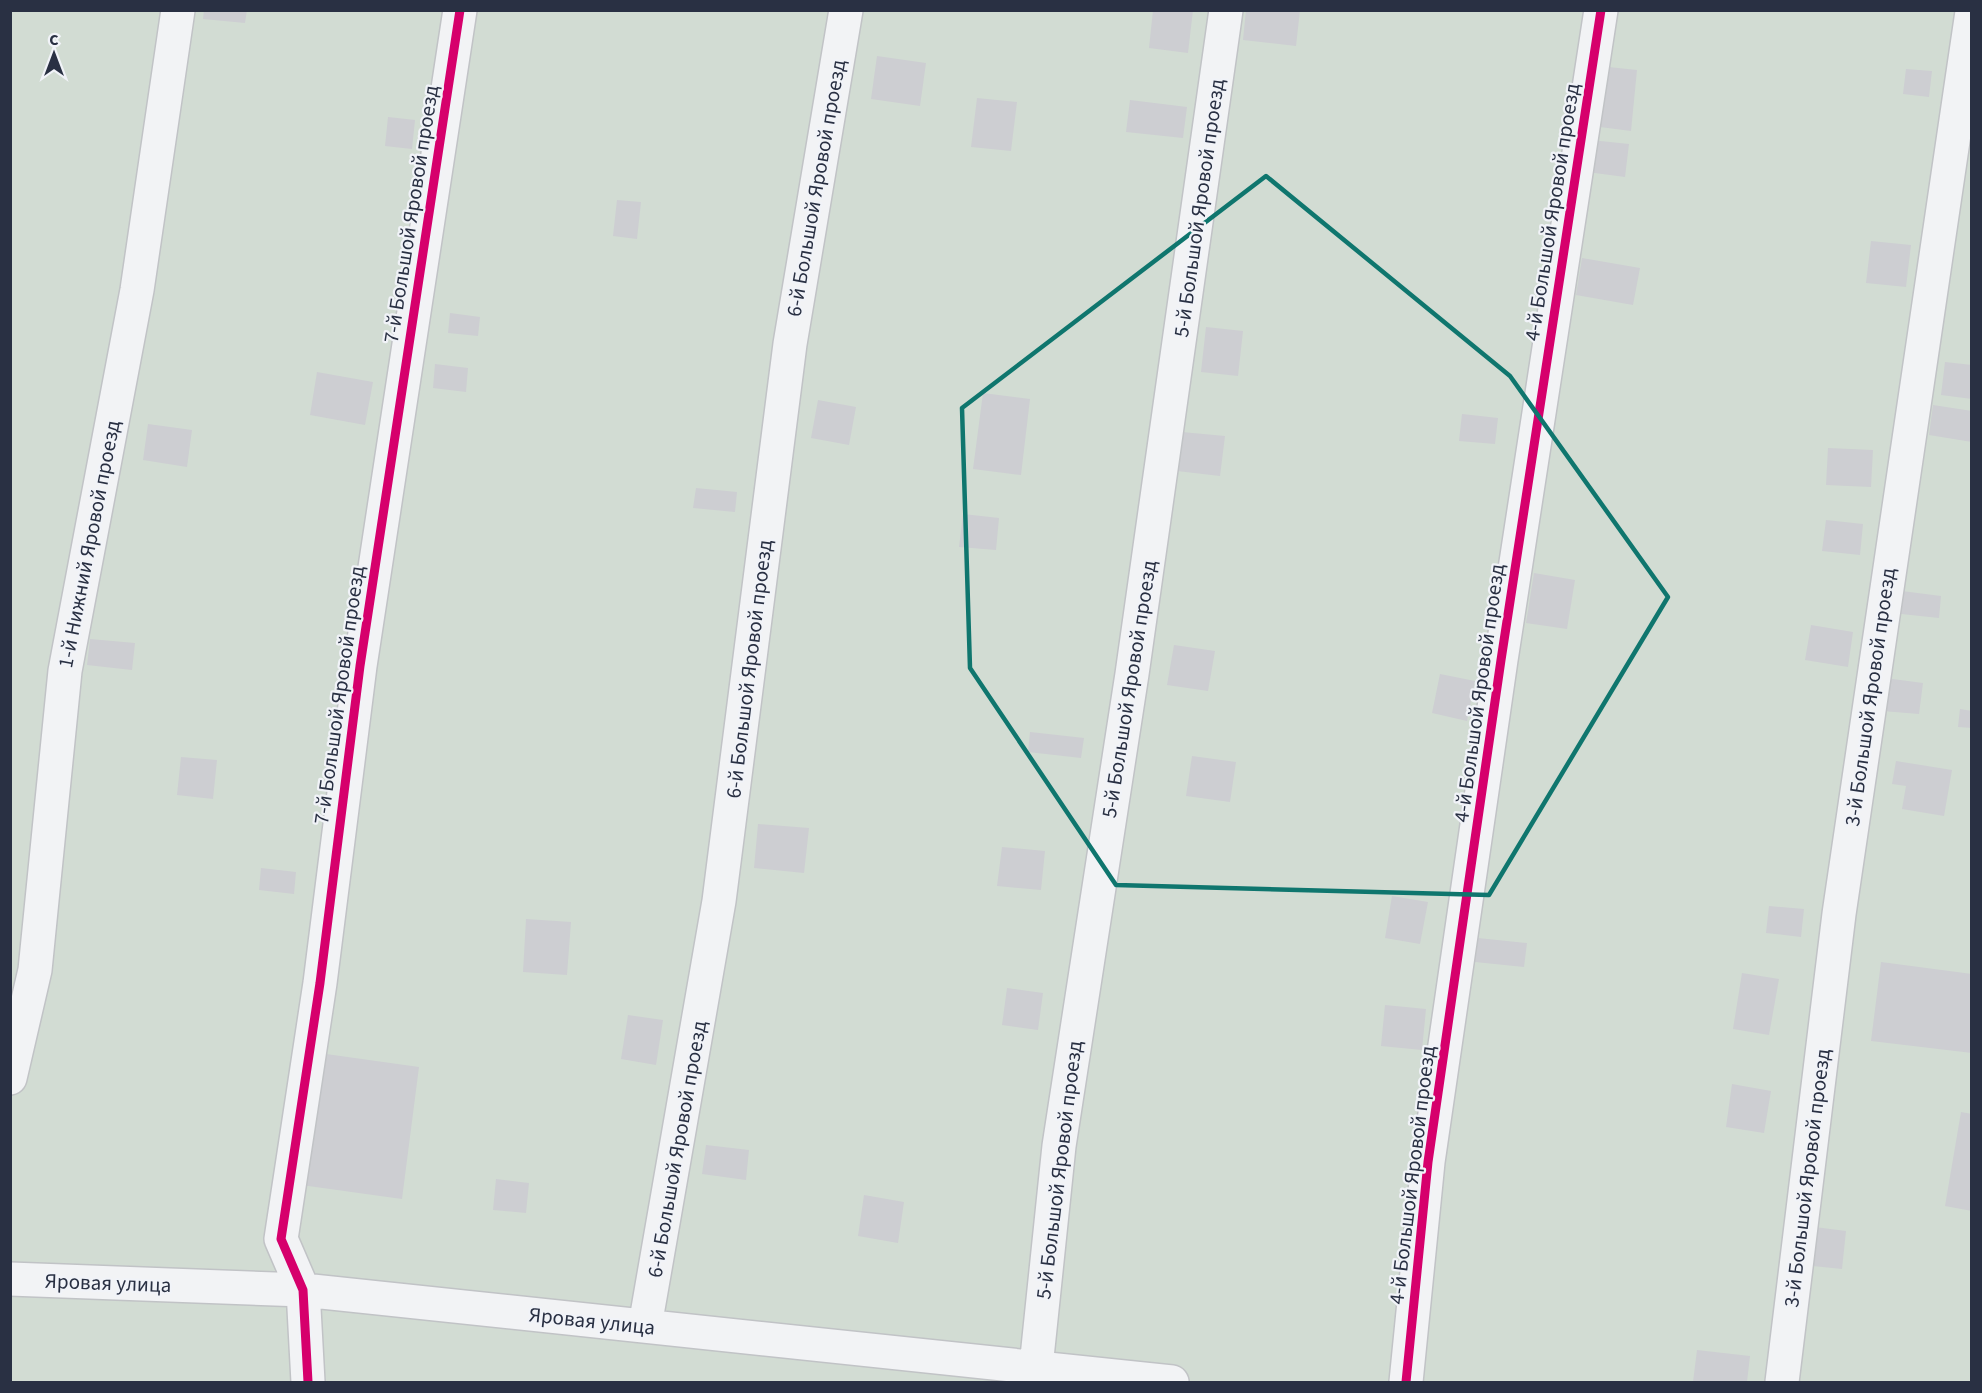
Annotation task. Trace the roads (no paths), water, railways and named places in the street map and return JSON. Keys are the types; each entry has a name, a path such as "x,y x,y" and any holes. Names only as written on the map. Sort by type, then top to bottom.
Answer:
{"street":[{"name":"1-й Нижний Яровой проезд","path":"10,1077 35,970 65,671 137,290 178,10"},
{"name":"7-й Большой Яровой проезд","path":"307,1382 303,1290 281,1239 320,983 360,666 460,10"},
{"name":"6-й Большой Яровой проезд","path":"645,1326 719,901 790,344 846,10"},
{"name":"5-й Большой Яровой проезд","path":"1036,1367 1059,1146 1135,651 1226,10"},
{"name":"4-й Большой Яровой проезд","path":"1406,1383 1432,1138 1501,660 1601,10"},
{"name":"3-й Большой Яровой проезд","path":"1782,1383 1839,914 1971,12"},
{"name":"Яровая улица","path":"10,1279 303,1290 1036,1367 1109,1379 1173,1383"}]}
